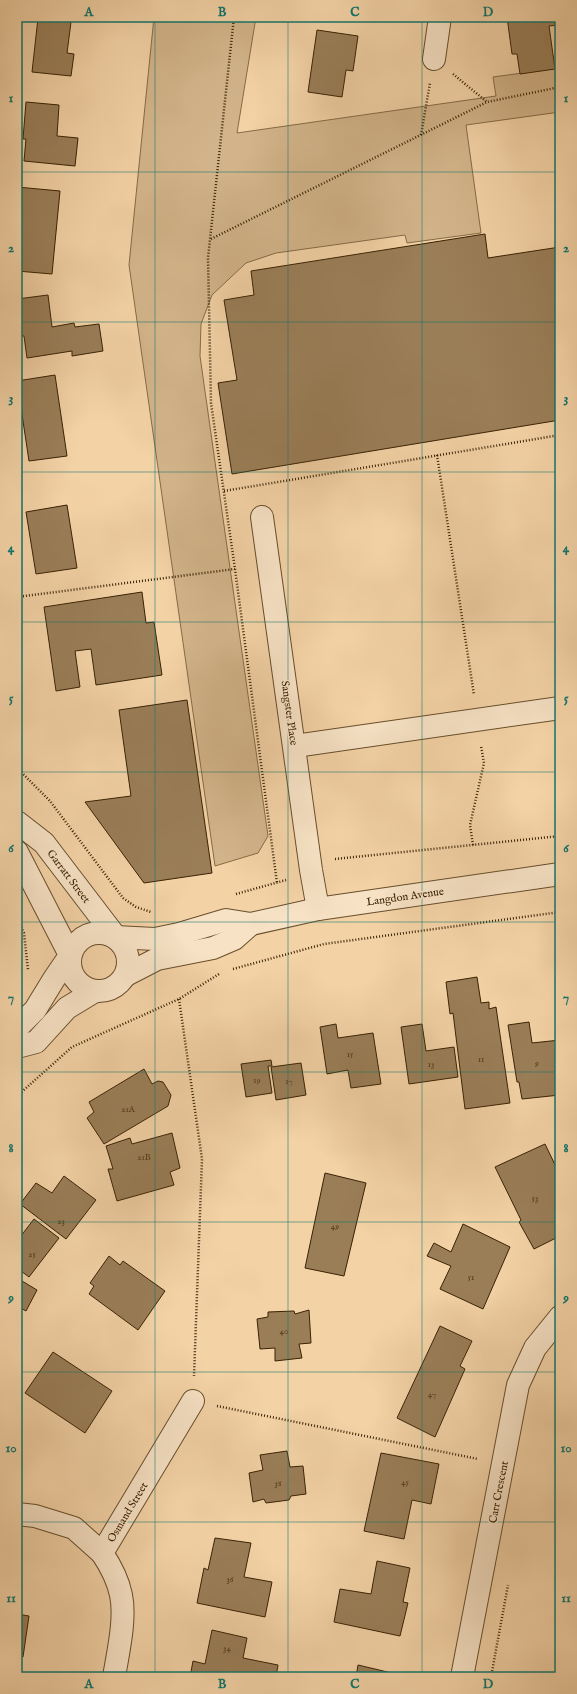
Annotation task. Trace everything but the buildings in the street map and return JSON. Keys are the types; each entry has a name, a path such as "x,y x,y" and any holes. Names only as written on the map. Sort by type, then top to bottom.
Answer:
{"street":[{"path":"434,59 440,17"},
{"name":"Sangster Place","path":"262,517 310,862 318,909"},
{"path":"295,746 560,708"},
{"name":"Garratt Street","path":"17,822 44,843 115,937"},
{"path":"17,852 70,956 70,969 75,979 84,987 95,991 104,991 113,988 120,982 126,975 129,965 128,954 123,945 115,937 104,932 93,932 82,937 75,944 70,956 54,979 36,1010 17,1028"},
{"name":"Langdon Avenue","path":"115,937 155,939 179,934 226,920 251,924 318,909 560,874"},
{"name":"Langdon Avenue","path":"126,975 157,960 213,948 234,939 251,924"},
{"path":"17,1048 36,1042 67,1008 95,991"},
{"name":"Carr Crescent","path":"462,1677 518,1385 534,1348 560,1317"},
{"name":"Osmand Street","path":"114,1677 122,1624 121,1595 111,1566 102,1553 193,1402"},
{"path":"17,1514 35,1516 74,1528 102,1553"}],"path":[{"path":"234,17 208,258 211,403 277,883 234,895"},
{"path":"421,135 434,59 487,102"},
{"path":"210,239 487,102 560,87"},
{"path":"224,491 560,435"},
{"path":"437,455 484,763 470,825 473,845"},
{"path":"17,596 235,569"},
{"path":"17,768 50,801 124,898 136,907 154,913"},
{"path":"336,859 560,836"},
{"path":"229,971 324,944 560,912"},
{"path":"17,919 24,933 29,968 27,974"},
{"path":"17,1096 72,1047 179,999 221,973"},
{"path":"179,999 202,1159 193,1402 503,1464"}],"shaded area":[{"path":"154,17 256,17 237,133 496,96 493,77 560,68 560,112 466,125 481,233 407,243 405,235 276,253 246,263 212,295 201,324 200,356 268,836 258,853 215,866 129,265"}]}
